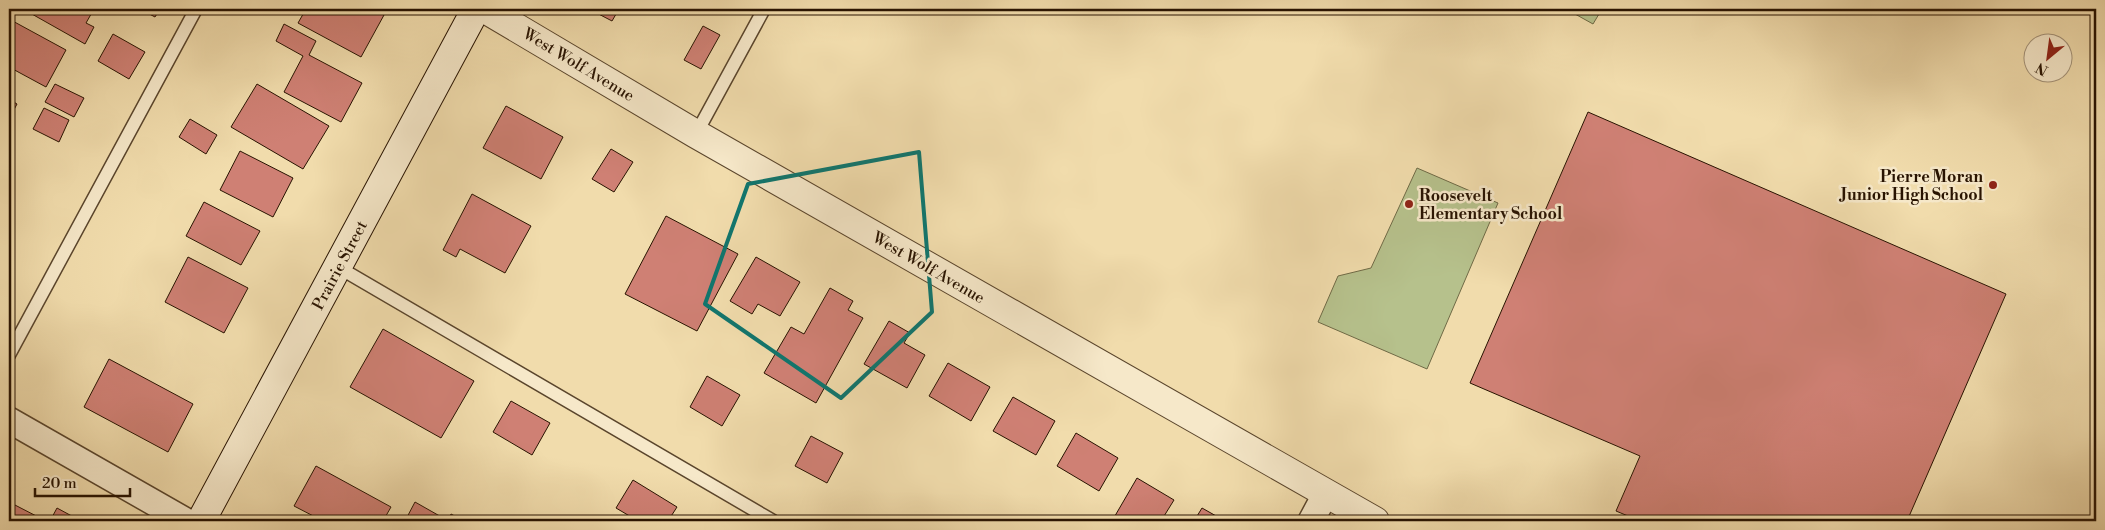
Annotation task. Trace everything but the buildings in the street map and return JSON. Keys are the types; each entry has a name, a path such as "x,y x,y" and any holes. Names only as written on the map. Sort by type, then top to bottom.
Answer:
{"street":[{"name":"Prairie Street","path":"201,521 476,9"},
{"name":"West Wolf Avenue","path":"485,9 696,134 1375,521"},
{"path":"9,420 186,521"},
{"path":"1312,521 1326,493"}],"lane":[{"path":"9,355 196,9"},
{"path":"696,134 764,9"},
{"path":"338,267 773,521"}],"highlighted area":[{"path":"919,152 932,312 841,398 705,304 748,184"}],"green space":[{"path":"1566,9 1602,9 1593,24"},
{"path":"1417,168 1498,203 1427,369 1318,322 1338,276 1371,268"}],"place":[{"name":"Pierre Moran Junior High School","path":"1993,185"},
{"name":"Roosevelt Elementary School","path":"1409,204"}]}
